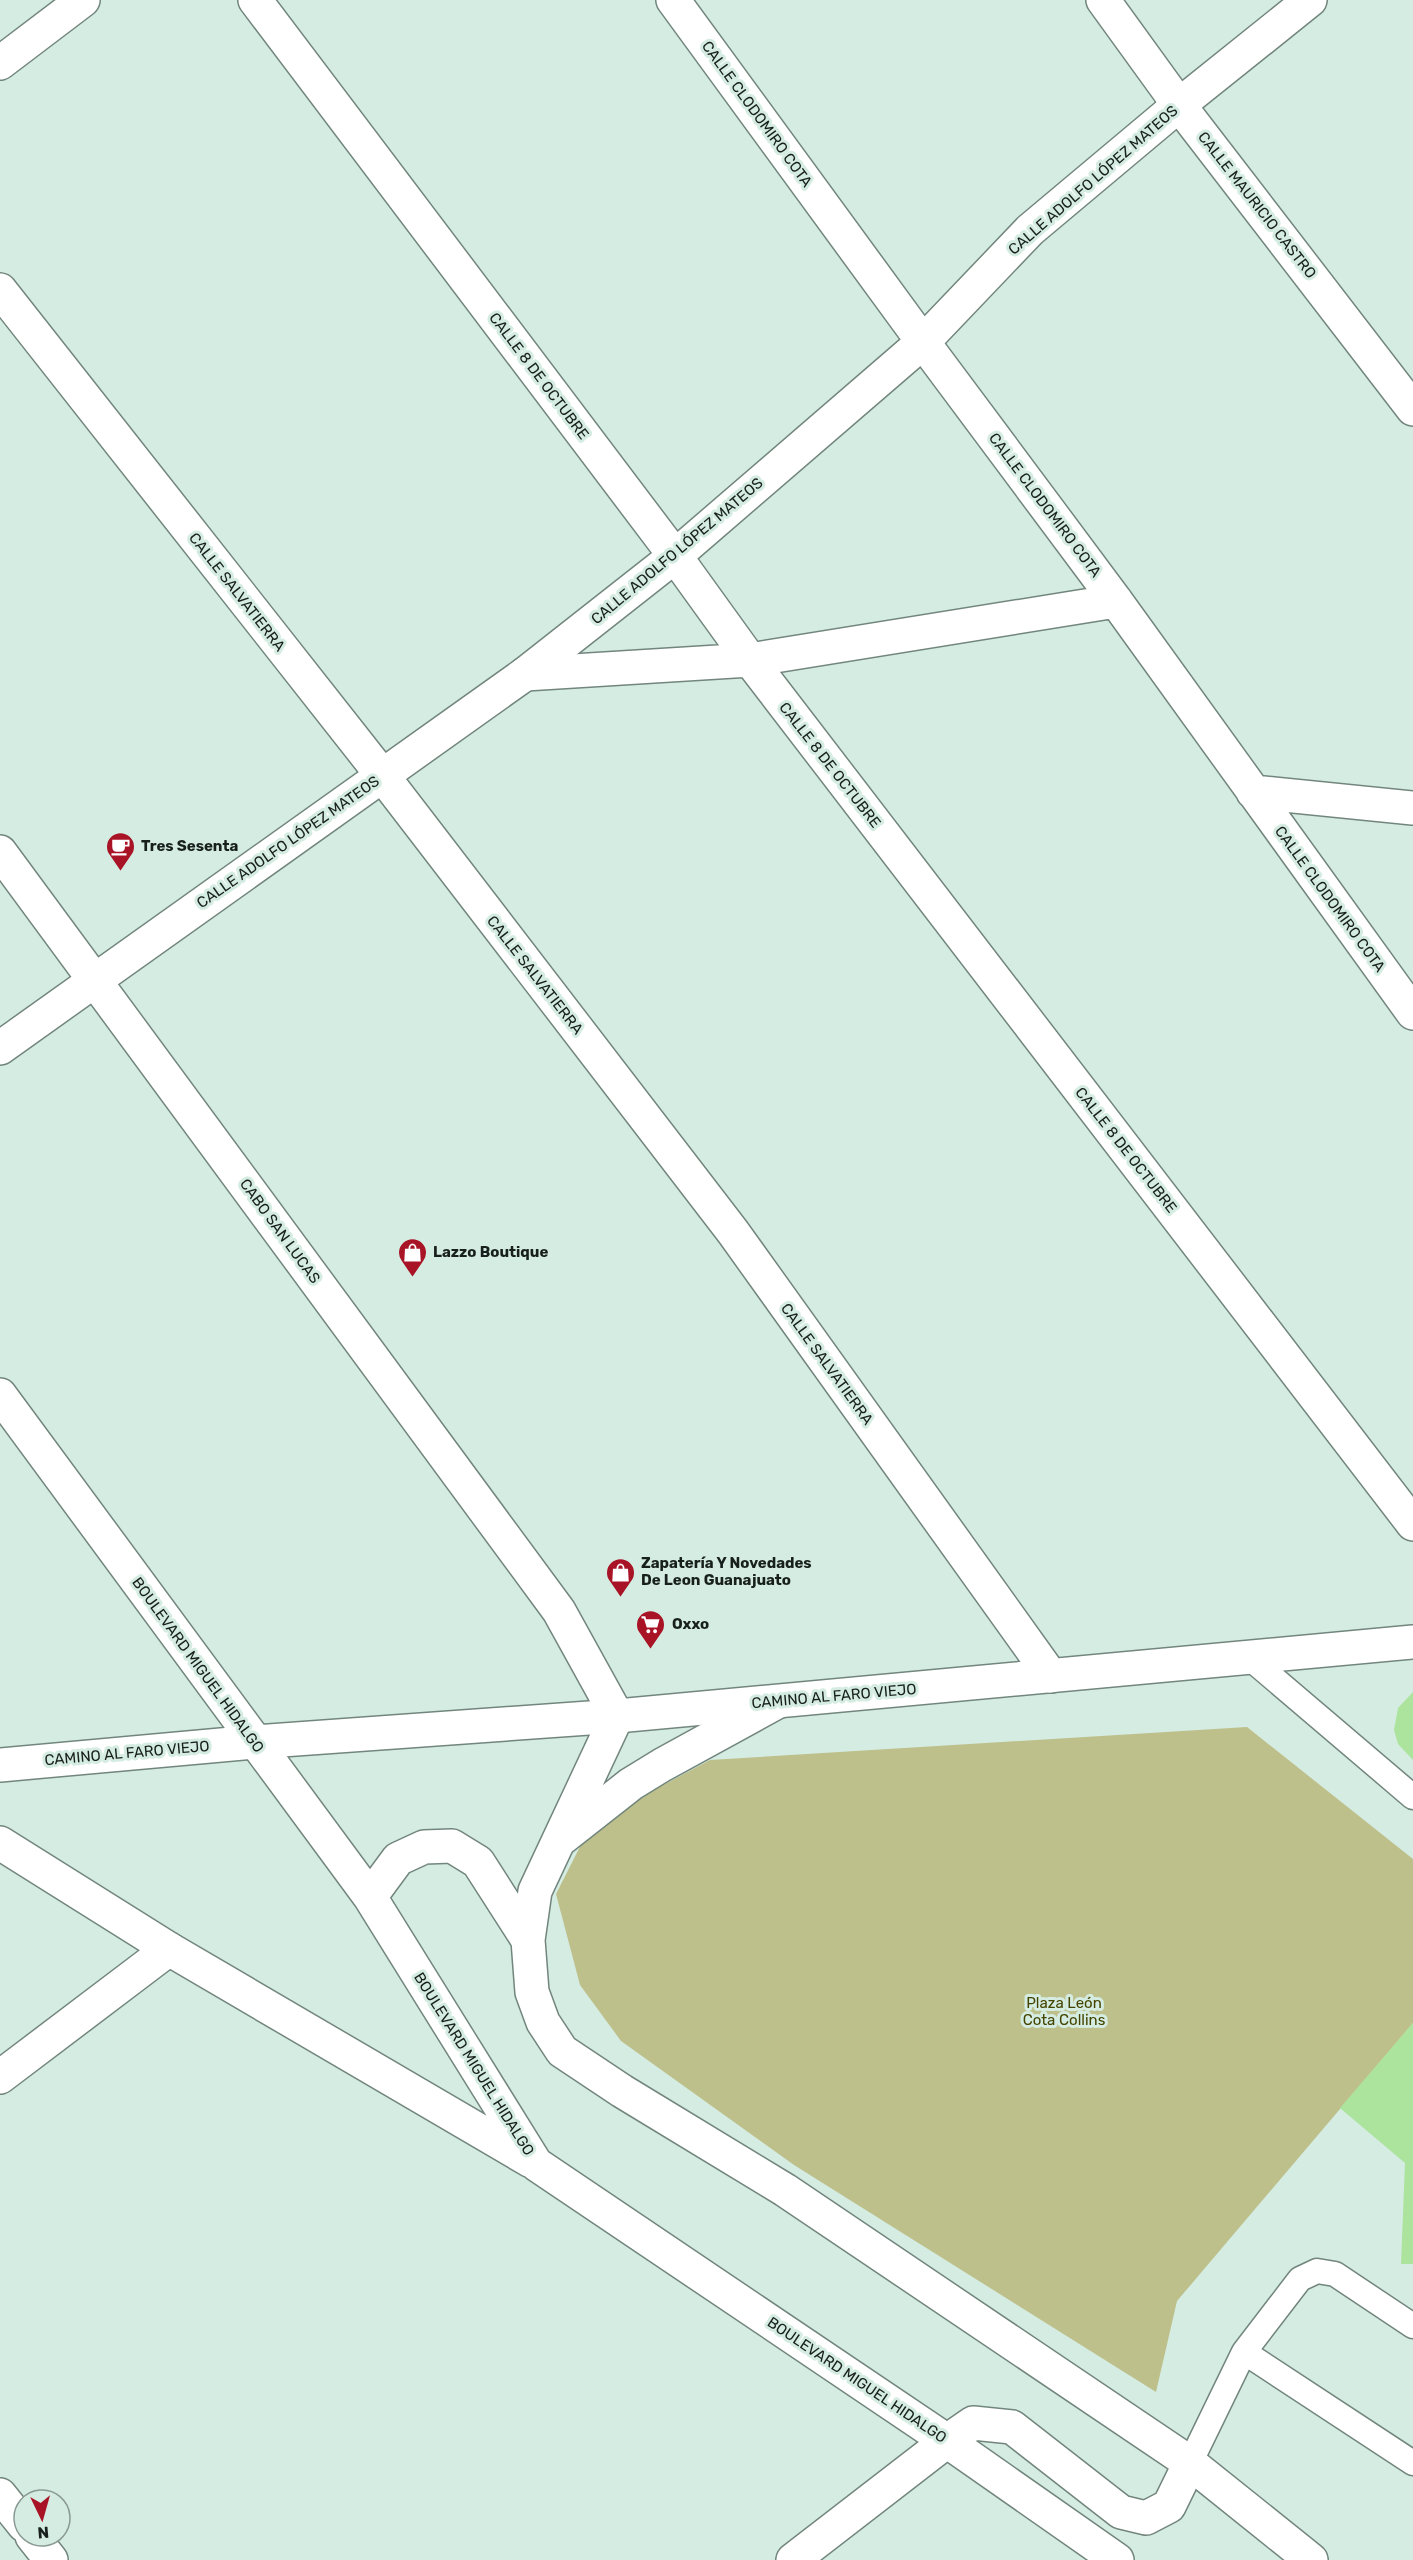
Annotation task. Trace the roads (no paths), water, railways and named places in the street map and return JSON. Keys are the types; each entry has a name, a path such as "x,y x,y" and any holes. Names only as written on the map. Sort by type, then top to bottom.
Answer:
{"street":[{"path":"0,63 83,0"},
{"name":"CALLE 8 DE OCTUBRE","path":"255,0 675,556 750,660 1413,1524"},
{"name":"CALLE CLODOMIRO COTA","path":"673,0 1116,601 1413,1013"},
{"name":"CALLE MAURICIO CASTRO","path":"1103,0 1179,105 1413,409"},
{"name":"CALLE ADOLFO LÓPEZ MATEOS","path":"0,1048 525,674 675,556 923,342 1030,230 1179,105 1310,0"},
{"name":"CALLE SALVATIERRA","path":"0,290 382,776 732,1232 1051,1676"},
{"path":"525,674 750,660 1116,601"},
{"path":"1253,792 1413,808"},
{"name":"CABO SAN LUCAS","path":"3,862 95,980 559,1611 617,1716"},
{"name":"BOULEVARD MIGUEL HIDALGO","path":"0,1395 370,1897 536,2164 947,2441 1117,2560"},
{"name":"CAMINO AL FARO VIEJO","path":"0,1765 254,1742 617,1716 1251,1659 1413,1642"},
{"path":"557,1842 631,1785 662,1765 777,1702"},
{"path":"617,1716 535,1892 528,1940 532,1992 543,2022 562,2051 622,2091 785,2190 1190,2463 1311,2560"},
{"path":"0,1843 169,1949 536,2164"},
{"path":"370,1897 399,1859 424,1846 452,1846 478,1862 528,1940"},
{"path":"0,2077 169,1949"},
{"path":"793,2560 973,2423 1012,2427 1121,2512 1146,2518 1169,2506 1190,2463"},
{"path":"0,2495 12,2510"},
{"path":"42,2548 51,2560"}],"lane":[{"path":"1251,1659 1413,1797"},
{"path":"1190,2463 1244,2352 1300,2279 1317,2271 1335,2274 1413,2326"},
{"path":"1244,2352 1413,2463"}],"place":[{"name":"Tres Sesenta","path":"120,872"},
{"name":"Lazzo Boutique","path":"412,1278"},
{"name":"Zapatería Y Novedades De Leon Guanajuato","path":"620,1598"},
{"name":"Oxxo","path":"651,1650"}],"park label":[{"name":"Plaza León Cota Collins","path":"1064,2012"}]}
